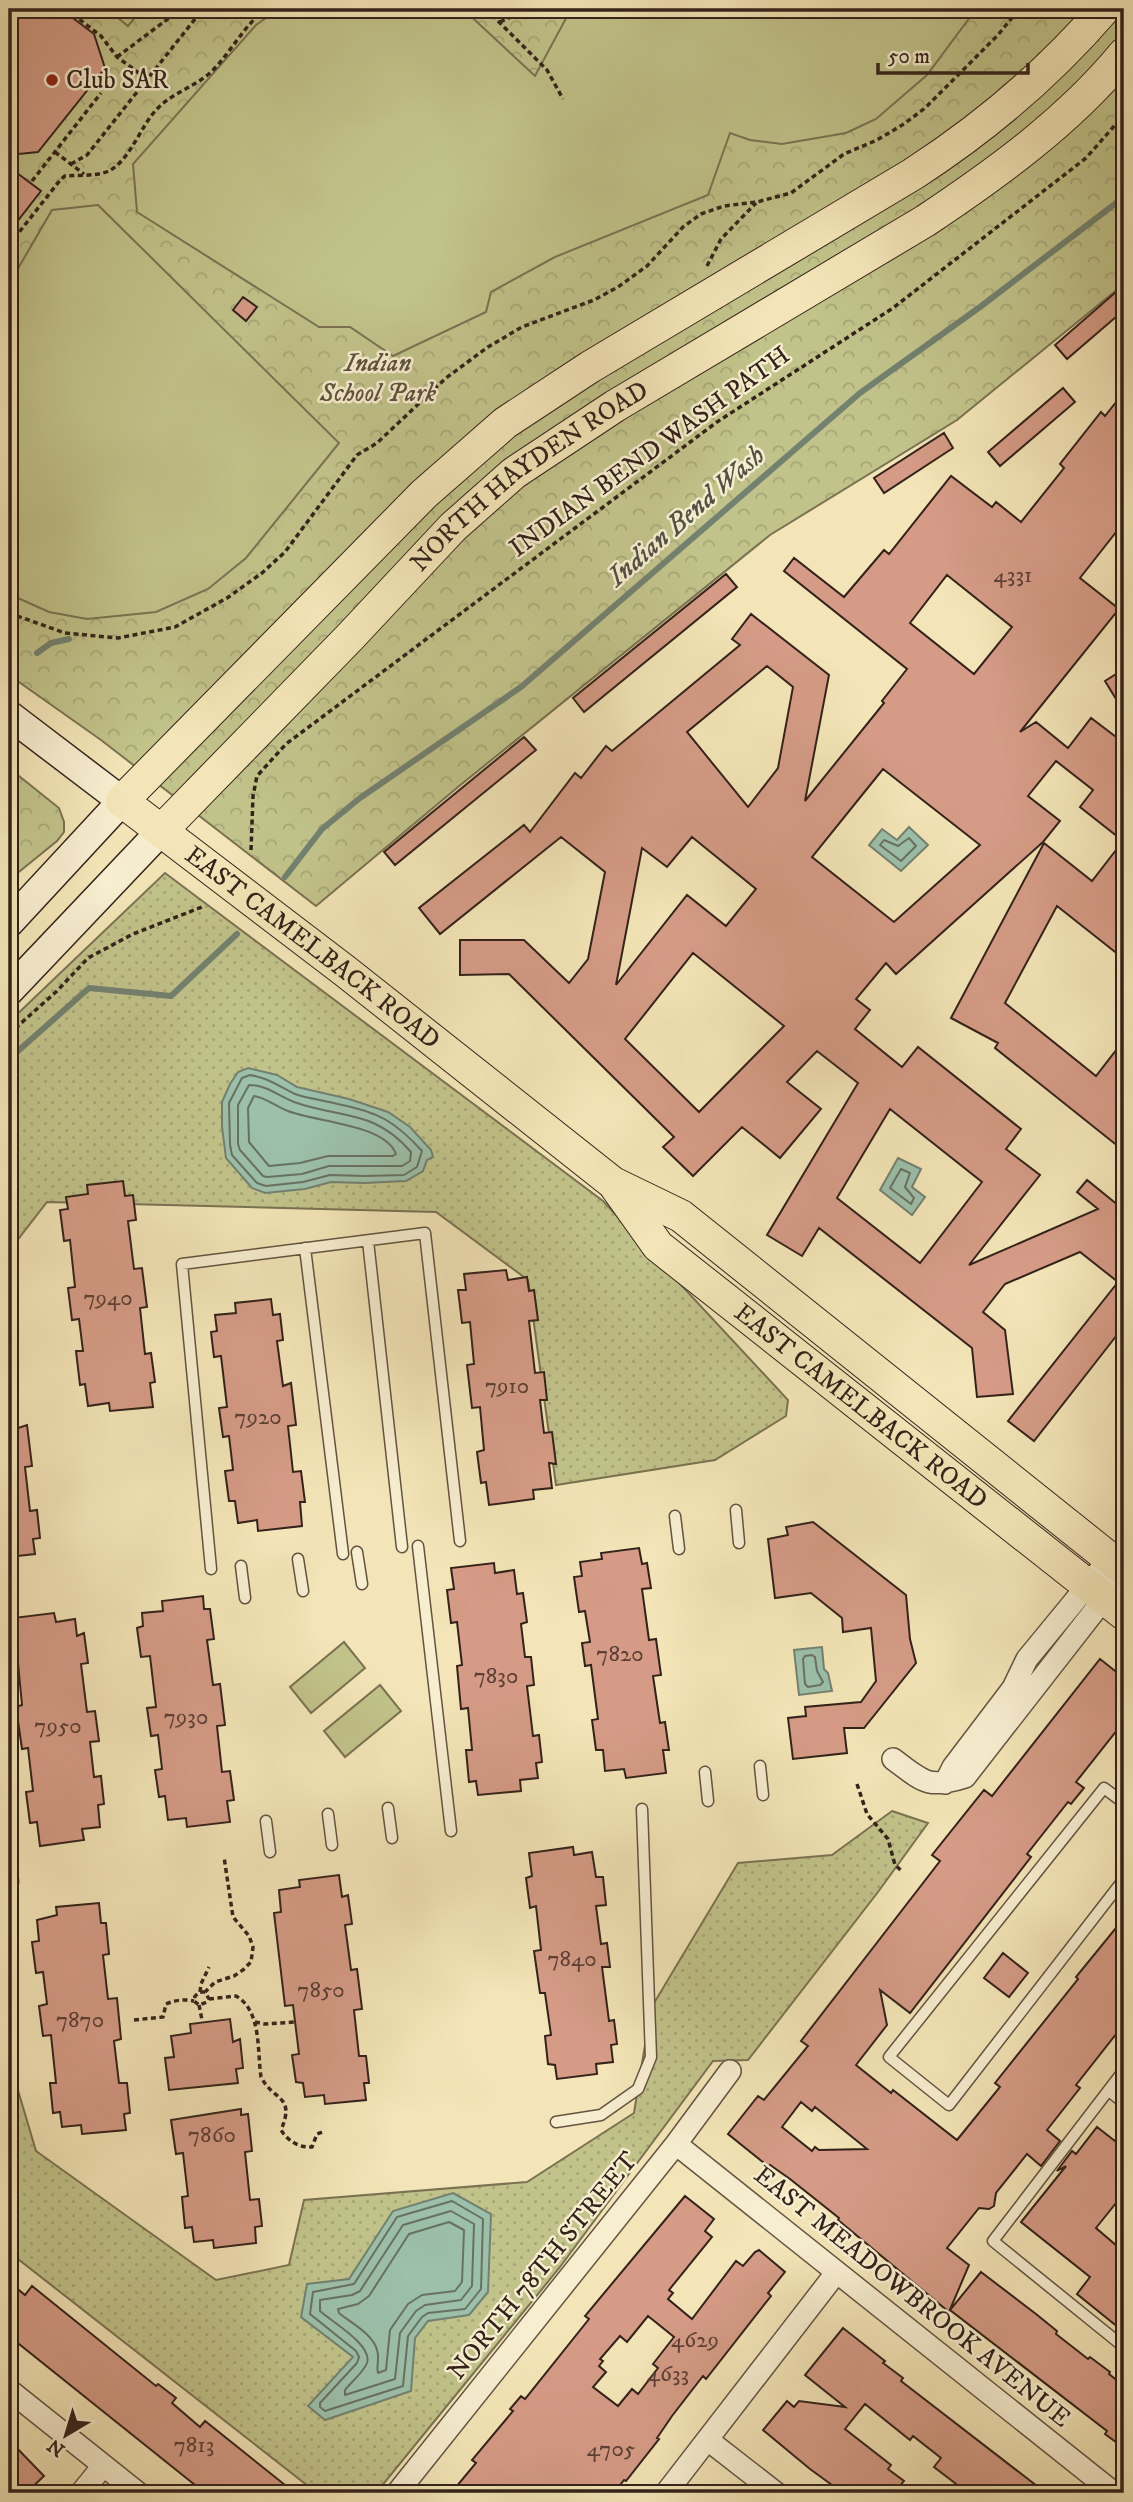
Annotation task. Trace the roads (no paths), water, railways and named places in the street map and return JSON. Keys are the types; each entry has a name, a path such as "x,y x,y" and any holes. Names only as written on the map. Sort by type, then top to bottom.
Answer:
{"main road":[{"name":"NORTH HAYDEN ROAD","path":"9,923 122,801 424,494 505,424 562,384 951,149 1046,70 1104,9"},
{"name":"NORTH HAYDEN ROAD","path":"9,991 453,527 514,473 615,405 925,221 967,193 1070,110 1105,78 1124,54"},
{"name":"EAST CAMELBACK ROAD","path":"9,716 345,971 614,1184 681,1216 1121,1563"},
{"name":"EAST CAMELBACK ROAD","path":"614,1184 659,1246 1105,1598"}],"street":[{"path":"893,1759 924,1782 945,1783 953,1767 1013,1688 1027,1659 1105,1598 1121,1563"},
{"name":"NORTH 78TH STREET","path":"397,2493 676,2144 730,2071"},
{"name":"EAST MEADOWBROOK AVENUE","path":"676,2144 1114,2493"},
{"path":"666,2493 836,2273"},
{"path":"9,2390 138,2493"},
{"path":"708,2440 776,2493"},
{"path":"80,2493 103,2466"}],"lane":[{"path":"211,1569 182,1264 425,1233 460,1541"},
{"path":"368,1241 402,1547"},
{"path":"305,1248 343,1554"},
{"path":"736,1510 739,1543"},
{"path":"675,1517 679,1549"},
{"path":"418,1546 451,1831"},
{"path":"357,1552 362,1584"},
{"path":"299,1559 303,1591"},
{"path":"241,1566 245,1598"},
{"path":"760,1766 763,1795"},
{"path":"705,1772 708,1801"},
{"path":"1124,1803 1104,1788 889,2057 949,2105 1124,1879"},
{"path":"388,1808 392,1838"},
{"path":"556,2122 601,2115 638,2089 651,2057 642,1809"},
{"path":"328,1814 332,1845"},
{"path":"267,1821 270,1852"},
{"path":"10,1851 13,1882"},
{"path":"1124,2070 993,2241 1124,2347"},
{"path":"1109,2091 1124,2103"}],"water":[{"path":"909,827 928,845 901,871 869,845 882,829 897,840"},
{"path":"248,1068 277,1075 297,1087 349,1099 388,1112 410,1127 431,1150 433,1157 427,1160 423,1171 406,1181 331,1182 305,1189 265,1193 252,1188 226,1158 222,1127 222,1102 238,1072"},
{"path":"898,1158 921,1169 912,1187 925,1197 912,1215 880,1190"},
{"path":"822,1647 824,1669 828,1673 832,1691 799,1695 794,1650"},
{"path":"453,2193 491,2214 488,2292 469,2315 428,2321 415,2338 411,2391 325,2420 308,2406 353,2357 301,2317 307,2284 349,2279 393,2211"}],"waterway":[{"name":"Indian Bend Wash","path":"285,877 322,829 360,798 521,687 860,393 980,307 1124,197"},
{"path":"37,653 51,643 69,639"},
{"name":"Indian Bend Wash","path":"9,1059 89,988 171,996 237,934"}],"place":[{"name":"Club SAR","path":"52,80"}],"park label":[{"name":"Indian School Park","path":"378,378"}]}
